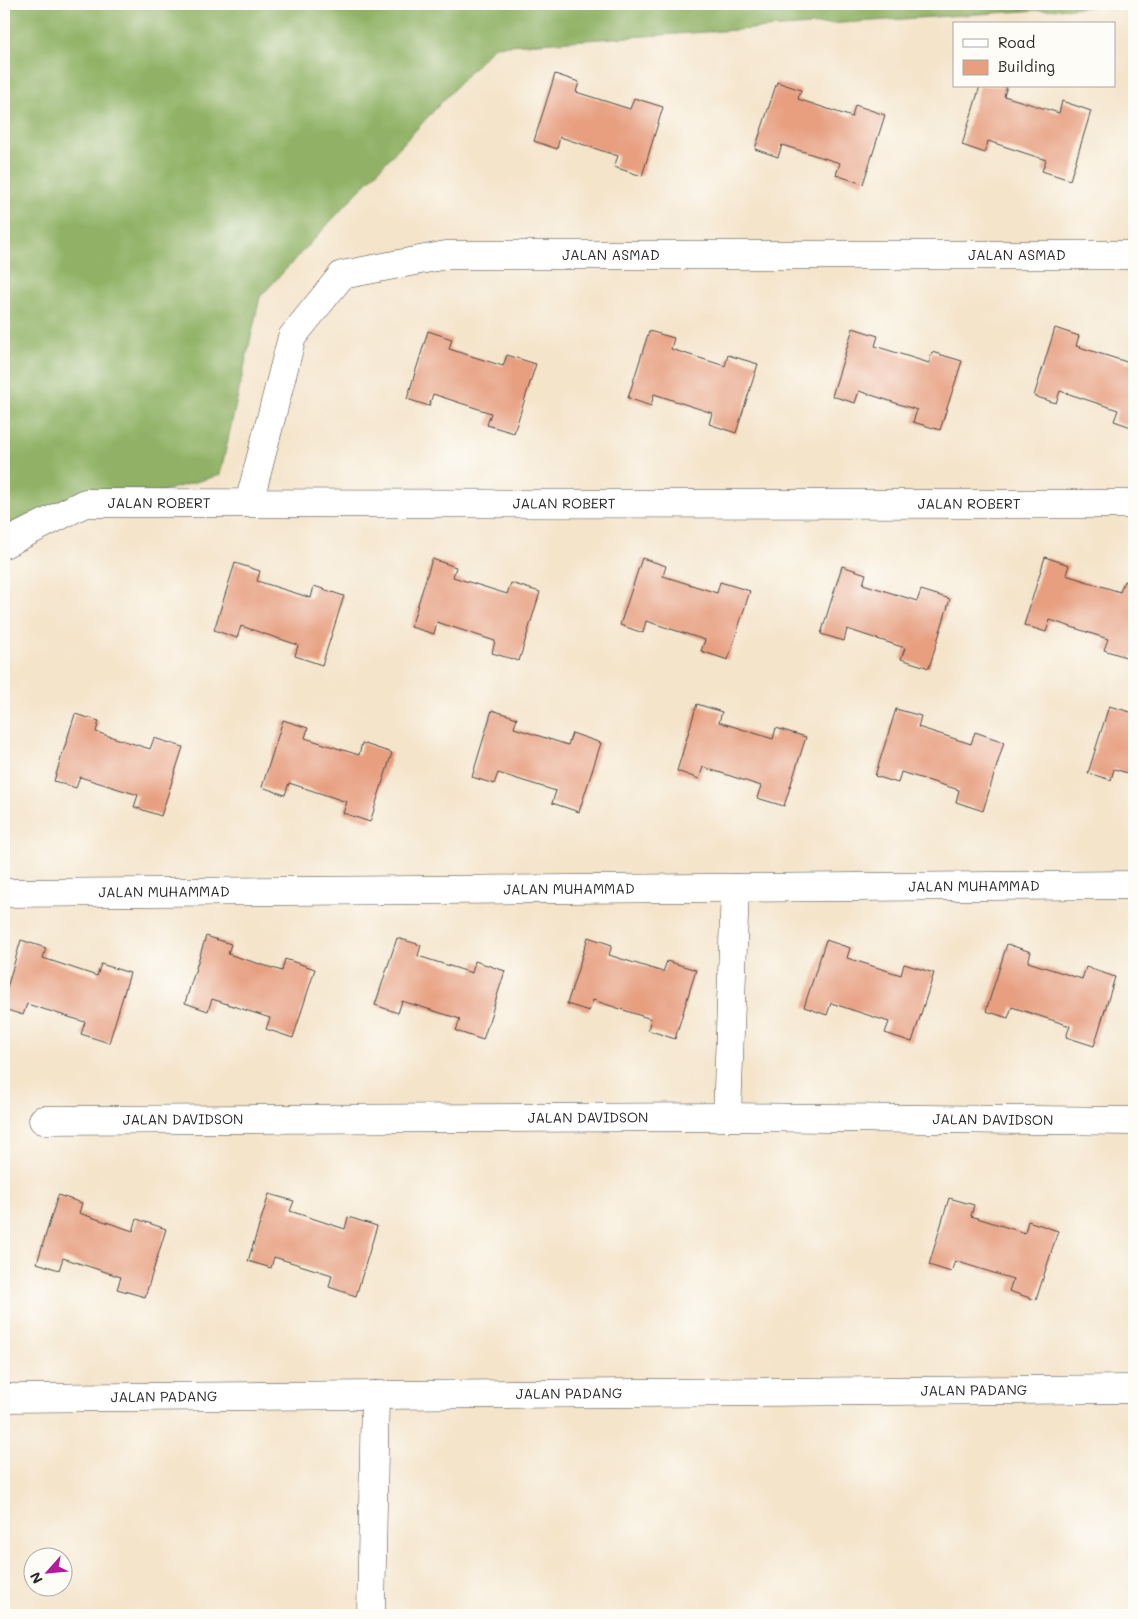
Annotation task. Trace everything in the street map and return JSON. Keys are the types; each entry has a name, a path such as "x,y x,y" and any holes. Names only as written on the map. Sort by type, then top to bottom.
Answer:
{"street":[{"name":"JALAN ASMAD","path":"249,503 292,337 342,275 446,255 1134,255"},
{"name":"JALAN ROBERT","path":"4,544 85,503 1134,504"},
{"name":"JALAN MUHAMMAD","path":"4,893 1134,885"},
{"path":"727,1118 735,888"},
{"name":"JALAN DAVIDSON","path":"43,1120 727,1118 1134,1121"},
{"name":"JALAN PADANG","path":"4,1398 1134,1389"},
{"path":"370,1615 375,1395"}],"green space":[{"path":"4,4 1130,4 494,46 260,297 220,475 4,536"}],"building":[{"path":"555,74 579,82 576,92 630,109 634,98 663,107 642,176 614,167 618,156 560,137 557,149 534,141"},
{"path":"777,82 801,90 798,99 852,117 855,105 885,115 863,184 836,175 840,163 782,145 778,157 755,149"},
{"path":"979,88 1006,88 1004,96 1059,113 1062,101 1091,111 1070,180 1042,171 1046,160 988,141 985,153 962,145"},
{"path":"853,328 878,336 875,346 929,363 932,352 962,361 940,430 913,422 917,410 859,391 855,403 832,396"},
{"path":"1055,328 1079,336 1076,346 1130,363 1134,351 1134,428 1114,421 1118,410 1060,391 1056,403 1034,396"},
{"path":"428,331 452,339 449,349 503,366 507,355 536,364 514,433 487,425 491,413 433,394 429,406 407,399"},
{"path":"649,331 674,338 671,349 725,366 728,355 758,364 736,433 709,424 712,413 654,394 651,406 628,398"},
{"path":"1045,557 1069,565 1066,575 1120,592 1124,581 1134,584 1134,651 1132,659 1104,650 1108,639 1050,620 1046,632 1024,625"},
{"path":"642,558 666,566 663,576 717,593 720,582 750,591 728,660 701,651 705,640 646,621 643,633 620,625"},
{"path":"432,559 456,567 453,577 507,594 511,583 540,592 519,661 492,653 495,641 437,622 434,634 411,627"},
{"path":"235,563 260,571 257,581 311,598 314,586 344,596 322,665 295,656 298,645 241,626 237,638 214,630"},
{"path":"842,566 866,574 863,584 917,601 921,590 950,599 929,668 901,659 905,648 847,629 844,641 821,634"},
{"path":"697,704 722,712 719,722 773,739 776,728 806,737 784,806 757,798 761,786 703,767 699,779 677,771"},
{"path":"1109,706 1134,713 1131,724 1134,725 1134,775 1114,769 1111,780 1088,773"},
{"path":"896,709 921,716 918,727 971,744 975,732 1004,742 983,811 956,802 959,790 901,772 898,783 875,776"},
{"path":"492,710 517,718 514,728 568,745 572,733 601,743 579,812 552,803 556,791 498,773 494,784 472,777"},
{"path":"75,714 99,721 96,732 150,749 154,738 183,747 161,816 134,807 138,795 80,777 76,788 54,781"},
{"path":"283,720 308,728 305,738 359,755 362,743 392,753 370,822 343,813 347,802 289,783 285,795 262,787"},
{"path":"206,936 231,944 228,954 282,971 285,959 315,969 293,1038 266,1029 270,1018 212,999 208,1011 185,1003"},
{"path":"588,937 612,945 609,955 663,972 667,961 696,970 675,1039 648,1030 651,1019 593,1000 589,1011 567,1004"},
{"path":"397,938 421,945 418,956 472,973 475,961 505,971 483,1040 456,1031 460,1019 402,1001 398,1013 375,1005"},
{"path":"21,940 46,948 43,958 97,976 101,964 130,973 109,1043 81,1034 85,1022 27,1004 23,1015 4,1009 4,998"},
{"path":"826,940 850,948 847,958 901,975 904,964 934,973 912,1042 885,1033 889,1022 831,1003 827,1015 804,1007"},
{"path":"1007,944 1031,952 1028,962 1082,979 1086,967 1115,977 1094,1046 1066,1037 1070,1026 1012,1007 1008,1018 986,1011"},
{"path":"269,1194 294,1201 290,1211 345,1229 348,1217 377,1226 356,1296 329,1287 332,1275 274,1257 271,1268 248,1261"},
{"path":"58,1195 82,1203 79,1213 133,1231 137,1219 166,1229 145,1297 117,1289 121,1277 63,1258 59,1270 37,1263"},
{"path":"949,1198 974,1205 971,1216 1025,1233 1028,1221 1058,1231 1036,1300 1009,1291 1013,1279 955,1261 951,1272 929,1265"}]}
